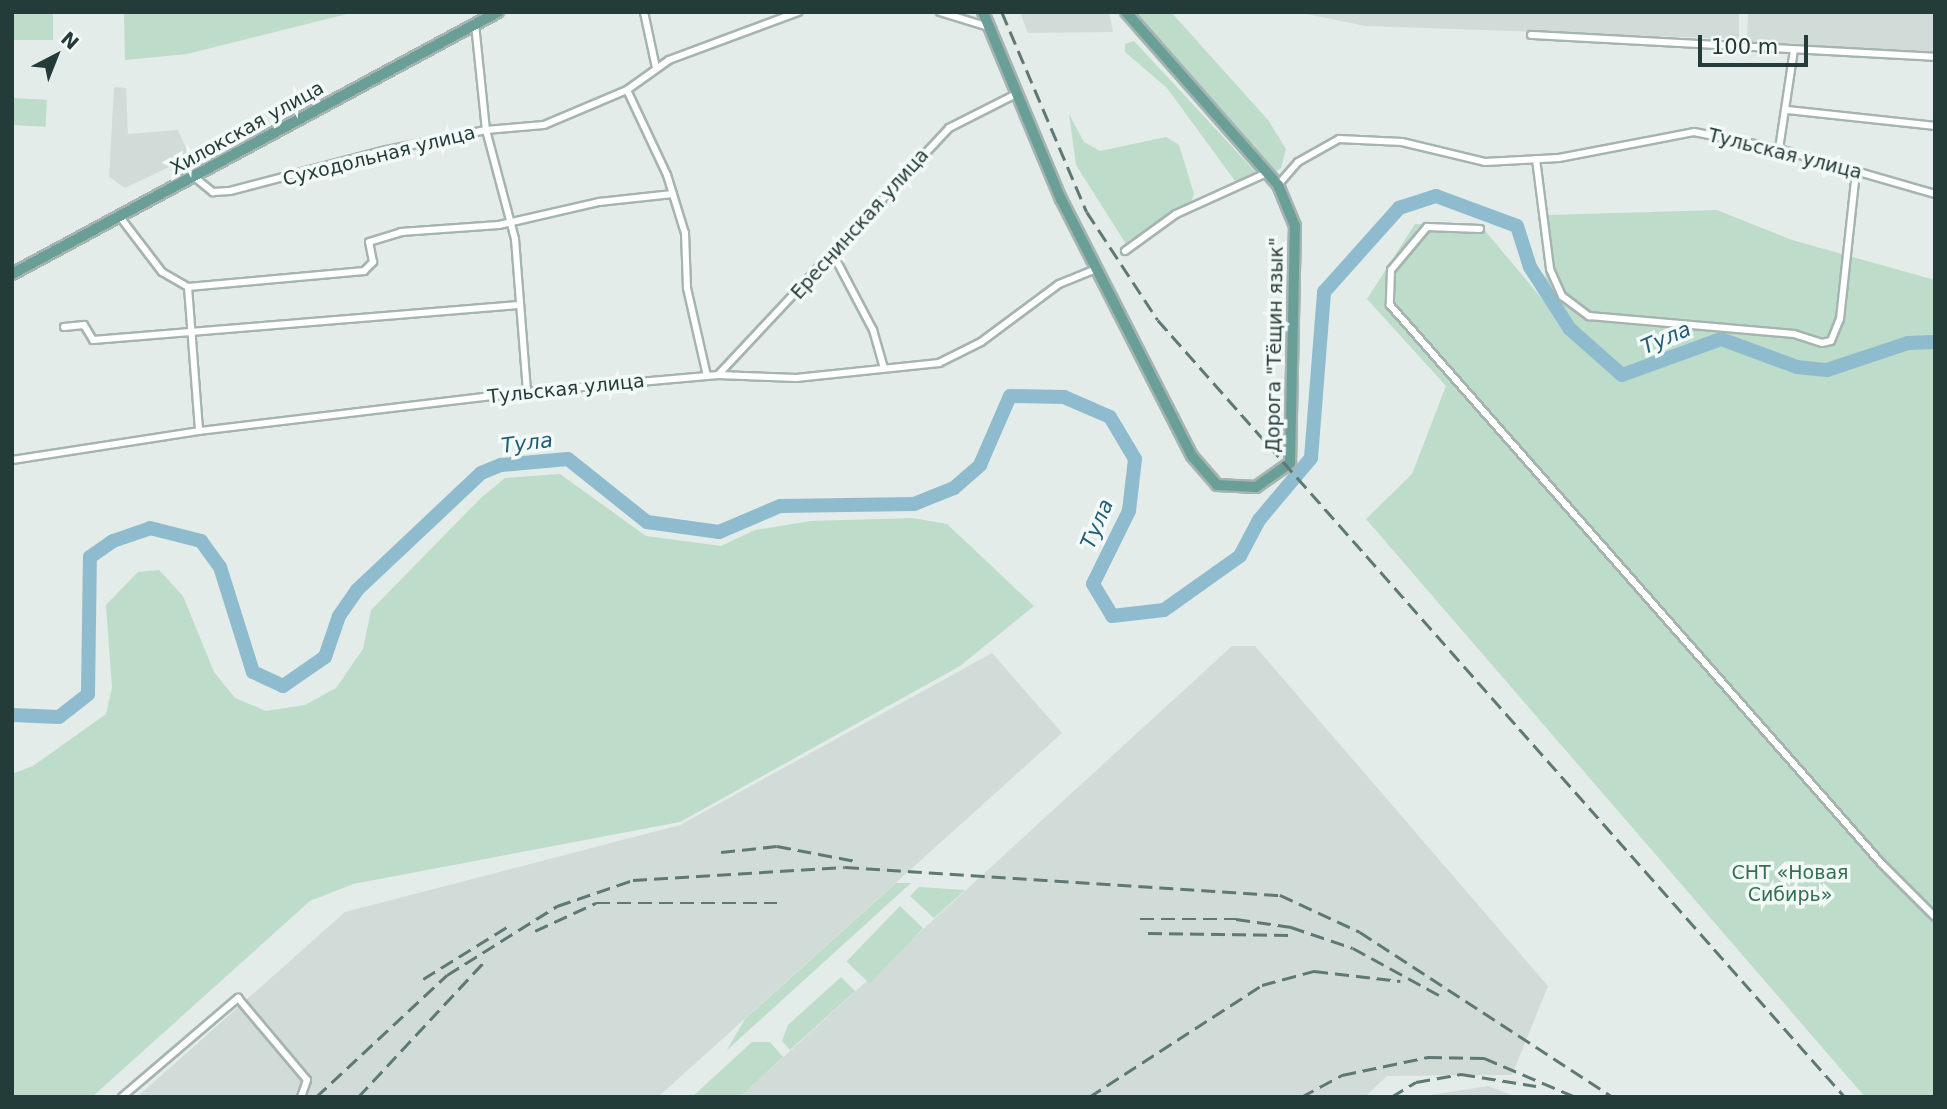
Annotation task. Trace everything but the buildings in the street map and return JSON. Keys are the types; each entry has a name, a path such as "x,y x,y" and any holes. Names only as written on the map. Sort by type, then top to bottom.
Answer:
{"main road":[{"name":"Хилокская улица","path":"12,274 498,12"},
{"name":"Дорога \"Тёщин язык\"","path":"983,12 1016,94 1096,269 1206,476 1229,489 1264,484 1290,463 1292,449 1288,360 1296,237 1278,186 1126,12"}],"street":[{"path":"644,12 656,68"},
{"name":"Суходольная улица","path":"193,176 213,192 230,191 486,130 544,125 627,90 656,68 798,12"},
{"path":"940,12 989,27"},
{"path":"475,24 486,130 494,176 512,221 516,305 527,392"},
{"path":"1531,35 1935,57"},
{"path":"1779,149 1788,110 1794,50"},
{"path":"627,90 673,194 685,233 687,288 707,376"},
{"name":"Ереснинская улица","path":"718,375 834,256 949,128 1016,94"},
{"path":"1788,110 1935,126"},
{"name":"Тульская улица","path":"1278,186 1298,162 1339,139 1402,142 1462,160 1536,159 1694,132 1779,149 1935,194"},
{"path":"1536,159 1550,269 1562,296 1589,316 1794,334 1822,343 1830,341 1840,319 1856,171"},
{"path":"1125,251 1176,214 1267,173"},
{"path":"120,217 162,272 188,286 210,289 364,271 373,262 369,242 401,232 512,221 610,200 673,194"},
{"path":"1480,229 1427,226 1391,270 1390,305 1881,863 1935,917"},
{"path":"834,256 873,330 884,368"},
{"name":"Тульская улица","path":"12,460 200,431 527,392 718,375 796,378 959,356 1033,300 1096,269"},
{"path":"188,286 200,431"},
{"path":"64,327 84,325 93,340 516,305"},
{"path":"122,1097 238,998 307,1080 301,1097"}],"shaded area":[{"path":"1020,12 1109,12 1113,32 1028,33"},
{"path":"1297,12 1739,12 1739,39 1365,26"},
{"path":"1748,12 1935,12 1935,52 1747,43"},
{"path":"114,87 126,88 128,134 178,130 190,157 125,188 109,177"},
{"path":"1232,646 1255,646 1548,986 1512,1075 1387,1076 1365,1097 740,1097"},
{"path":"992,653 1062,733 658,1097 137,1097 345,912 680,825"},
{"path":"1488,1086 1517,1097 1413,1097 1424,1096"}],"green space":[{"path":"12,12 53,12 53,40 12,40"},
{"path":"124,12 355,12 187,54 125,60"},
{"path":"1131,12 1171,12 1268,120 1286,149 1281,168 1274,173"},
{"path":"1134,41 1259,176 1238,185 1167,88 1125,52 1125,44"},
{"path":"12,98 47,100 46,127 12,125"},
{"path":"1069,114 1084,142 1100,151 1166,137 1179,145 1194,194 1189,207 1126,244 1076,165"},
{"name":"СНТ «Новая Сибирь»","path":"1717,210 1792,240 1935,280 1935,1097 1865,1097 1366,519 1412,474 1446,386 1367,299 1415,224 1481,226 1544,301 1549,215"},
{"path":"560,474 646,536 721,546 755,530 811,521 913,518 947,524 1034,606 960,666 680,822 353,884 310,901 92,1097 12,1097 12,774 33,766 106,714 112,688 106,605 138,572 159,570 183,596 214,672 235,698 266,711 305,705 336,688 363,649 371,610 482,497 505,478"},
{"path":"896,883 911,883 727,1050 745,1019"},
{"path":"919,887 965,890 934,918 910,896"},
{"path":"900,906 923,928 870,984 847,961"},
{"path":"841,977 855,991 790,1050 782,1041 788,1025"},
{"path":"752,1042 770,1042 783,1057 740,1097 692,1097"}],"waterway":[{"name":"Тула","path":"12,715 59,717 88,694 90,557 113,541 150,528 201,541 220,567 253,672 283,686 325,657 339,616 357,590 481,473 501,465 568,459 647,522 719,532 780,506 914,504 954,488 980,465 1010,396 1064,397 1110,417 1135,459 1129,511 1093,584 1112,616 1164,610 1240,556 1259,520 1311,458 1324,292 1399,208 1436,196 1517,226 1530,267 1570,329 1622,375 1721,339 1797,367 1827,370 1908,343 1935,342"}],"railway":[{"path":"1002,12 1087,212 1158,320 1845,1097"},
{"path":"721,852 777,846 856,861"},
{"path":"316,1097 447,975 557,906 633,880 845,867 1280,895 1360,932 1613,1097"},
{"path":"535,931 596,903 777,903"},
{"path":"1140,919 1236,919 1291,927 1353,948 1439,995"},
{"path":"423,979 507,927"},
{"path":"1148,933 1291,935"},
{"path":"358,1097 484,962"},
{"path":"1089,1097 1262,985 1314,971 1400,981"},
{"path":"1301,1097 1342,1075 1428,1057 1484,1058 1576,1097"},
{"path":"1391,1097 1416,1082 1461,1074 1536,1086"}]}
